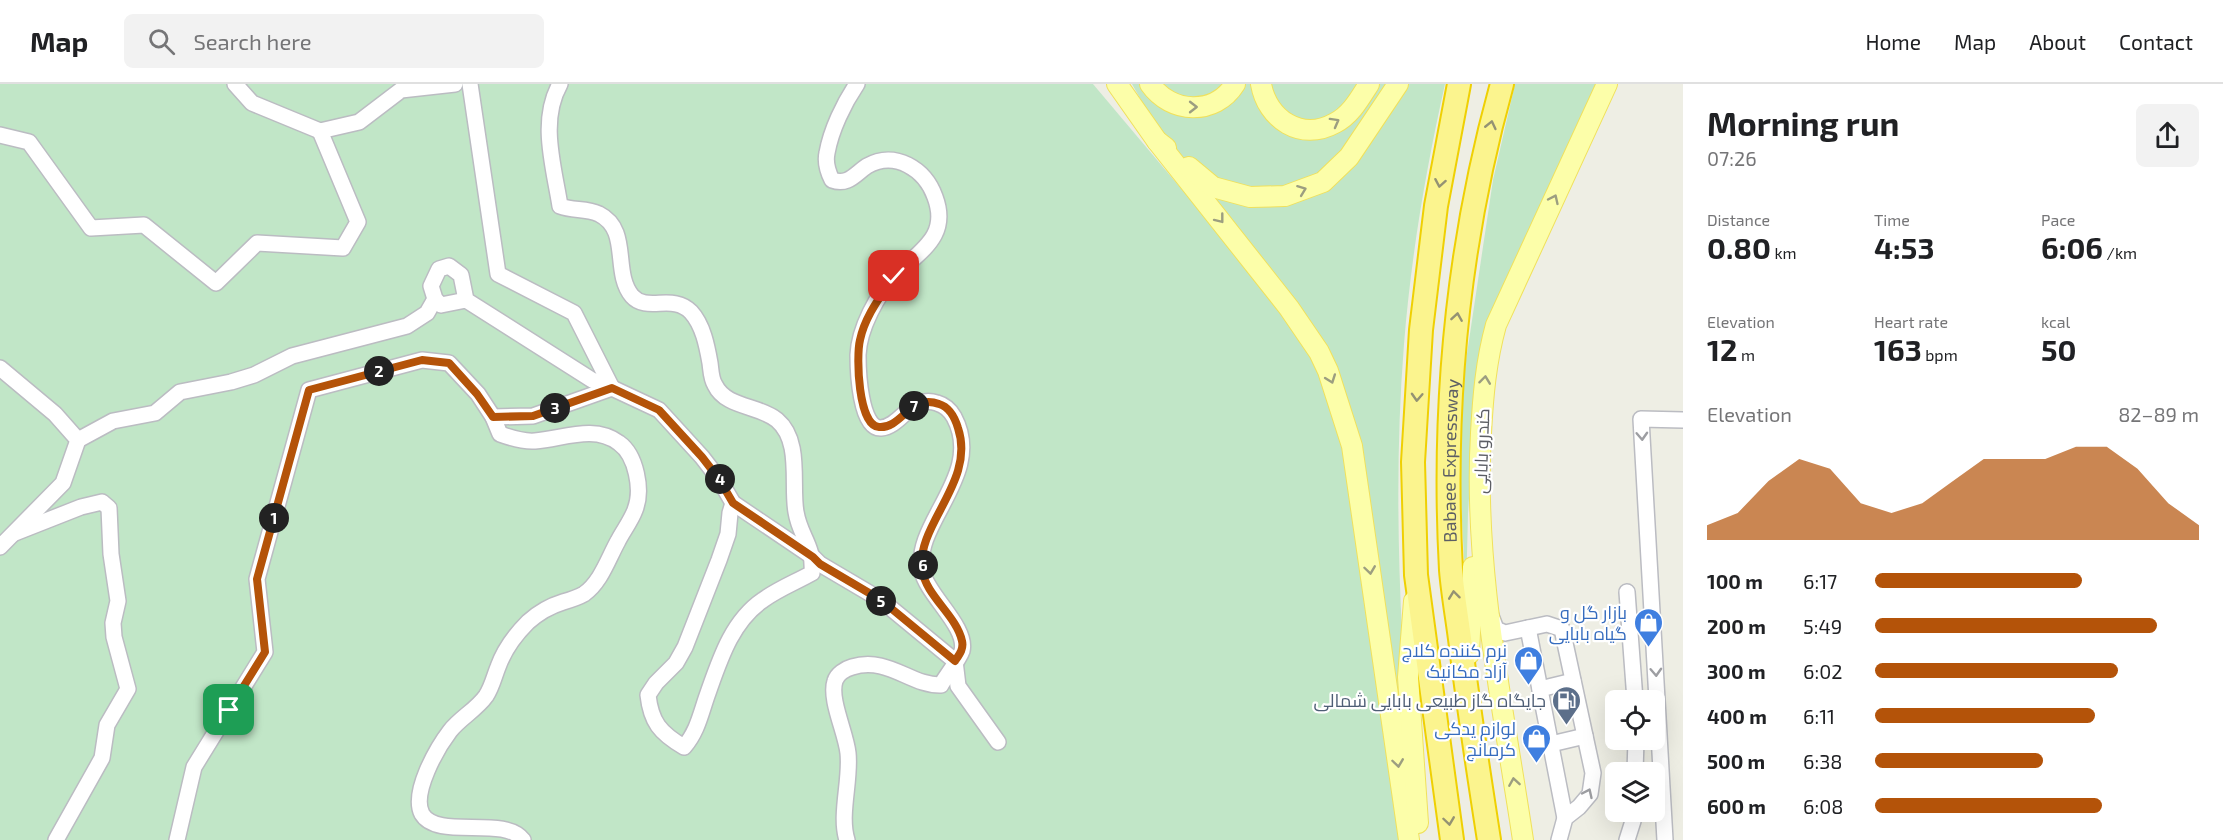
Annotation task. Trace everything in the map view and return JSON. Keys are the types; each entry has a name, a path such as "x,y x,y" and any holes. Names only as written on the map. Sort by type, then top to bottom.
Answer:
{"highway":[{"name":"Babaee Expressway","path":"1452,840 1416,575 1413,462 1421,330 1436,206 1459,84"},
{"name":"Babaee Expressway","path":"1489,840 1451,572 1447,463 1454,332 1474,204 1491,123 1502,84"}],"main road":[{"path":"1118,84 1157,141 1289,308 1319,352 1328,371 1352,446 1409,840"},
{"path":"1150,84 1168,102 1192,108 1214,104 1223,98 1234,84"},
{"path":"1261,84 1264,98 1277,118 1293,126 1309,130 1320,129 1345,116 1369,84"},
{"path":"1157,141 1213,187 1250,197 1285,196 1323,182 1349,157 1398,84"},
{"name":"کندرو بابایی","path":"1523,840 1482,563 1479,471 1484,389 1488,355 1497,325 1607,84"},
{"path":"1467,693 1479,471"},
{"path":"1416,575 1408,677 1418,840"}],"street":[{"path":"235,84 252,103 320,131 359,122 401,90 455,84"},
{"path":"470,84 498,274 574,313 612,388"},
{"path":"560,84 551,107 548,127 560,206 568,209 585,209 605,217 615,229 630,294 645,304 672,303 684,306 700,325 716,388 734,402 768,414 779,422 788,439 794,461 795,512 813,557 812,573 762,600 740,622 720,660 694,735 684,747 660,729 650,713 648,695 656,683 676,663 686,647 728,534 733,503"},
{"path":"847,840 845,813 850,767 847,744 834,692 836,679 843,670 866,664 895,669 932,685 940,685 962,652 962,641 952,621 929,587 922,570 924,547 959,468 962,448 959,428 953,414 943,405 930,401 916,404 882,428 873,426 867,418 863,404 858,356 859,340 867,320 894,276 932,240 938,228 939,213 928,183 917,170 905,163 892,160 879,161 867,166 848,181 840,183 832,180 826,155 834,131 857,84"},
{"path":"0,135 29,142 91,228 144,225 216,283 257,243 343,248 358,222 320,131"},
{"path":"466,300 461,275 449,266 439,269 431,286 435,299 441,305 466,300 592,380 659,410 702,457 719,479 733,503 820,564 881,600 955,661 958,686 998,742"},
{"path":"0,547 63,483 78,440 113,421 155,413 180,392 231,382 254,375 292,356 407,326 427,313 435,299"},
{"path":"177,840 194,767 265,652 257,579 309,390 422,360 449,363 477,394 493,417 500,434 522,441 534,441 595,433 609,437 620,444 632,460 638,493 635,511 610,559 592,587 575,598 560,602 538,614 519,632 504,653 486,696 451,730 430,767 418,796 423,816 438,825 497,829 514,833 523,840"},
{"path":"0,368 55,414 78,440"},
{"path":"493,417 533,416 612,388"},
{"path":"1665,840 1641,419 1683,420"},
{"path":"15,533 81,507 102,502 109,508 111,554 118,601 113,623 114,637 128,689 107,725 102,758 56,840"},
{"path":"1627,592 1634,690"},
{"path":"1488,609 1496,629 1505,633 1547,624 1562,629 1593,773 1590,794 1565,818"},
{"path":"1528,628 1565,818 1558,840"},
{"path":"1540,689 1573,681"},
{"path":"1551,744 1585,736"},
{"path":"1627,840 1633,822"}],"green space":[{"path":"0,84 1093,84 1216,230 1295,330 1314,362 1343,446 1401,840 0,840"},
{"path":"1132,84 1143,84 1176,112 1240,84 1255,84 1303,137 1375,84 1388,84 1351,142 1323,171 1293,186 1259,190 1225,184 1195,168 1167,139"},
{"path":"1156,84 1227,84 1222,90 1188,103"},
{"path":"1267,84 1360,84 1346,107 1318,125 1284,116"},
{"path":"1407,84 1445,84 1415,245 1400,400 1398,513 1405,684 1413,797 1367,509 1310,327 1273,272 1215,199 1204,190 1307,195"},
{"path":"1515,84 1600,84 1497,304 1473,435 1466,592 1459,467 1465,367 1493,180"}],"place":[{"name":"بازار گل و گیاه بابایی","path":"1648,648"},
{"name":"نرم کننده کلاچ آزاد مکانیک","path":"1528,686"},
{"name":"جایگاه گاز طبیعی بابایی شمالی","path":"1567,726"},
{"name":"لوازم یدکی کرمانج","path":"1537,764"}],"route":[{"path":"229,710 265,652 257,579 309,390 422,360 449,363 477,394 493,417 533,416 612,388 659,410 702,457 719,479 733,503 820,564 881,600 955,661 962,652 962,641 952,621 929,587 922,570 924,547 959,468 962,448 959,428 953,414 943,405 930,401 916,404 882,428 873,426 867,418 863,404 859,377 859,340 879,298 894,276"}]}
